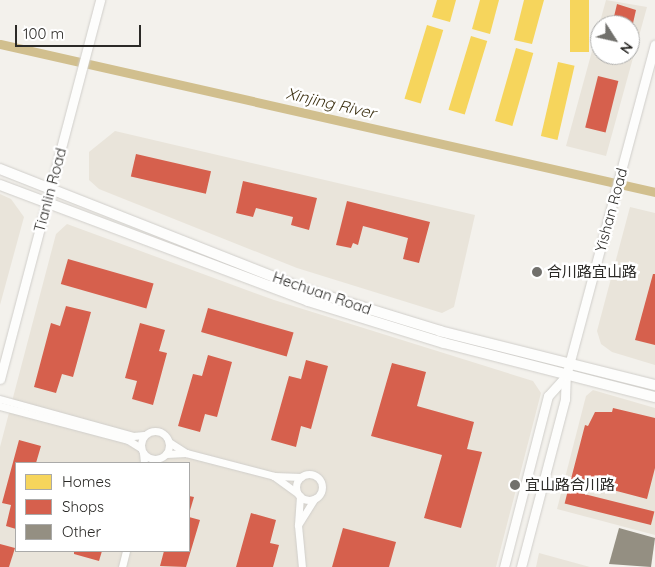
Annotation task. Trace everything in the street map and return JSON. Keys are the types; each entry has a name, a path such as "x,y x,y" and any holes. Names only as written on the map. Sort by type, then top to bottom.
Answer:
{"main road":[{"name":"Hechuan Road","path":"0,169 49,190 307,290 440,331 655,385"},
{"name":"Hechuan Road","path":"0,185 46,205 308,301 566,376 655,397"}],"street":[{"name":"Tianlin Road","path":"0,379 100,0"},
{"name":"Yishan Road","path":"522,567 565,399 566,376 655,45"},
{"name":"Yishan Road","path":"504,567 548,396 566,376"},
{"path":"0,399 133,436 158,431 169,442 186,453 274,476 301,477 308,474 319,479 321,491 314,498 298,525"},
{"path":"0,406 128,440 151,458 186,453"},
{"path":"144,435 142,451 144,462"},
{"path":"159,462 165,455 169,442"},
{"path":"274,476 299,494 314,498"},
{"path":"301,477 296,484 299,494 298,525 302,567"},
{"path":"122,567 126,552"}],"shaded area":[{"path":"606,0 647,7 640,32 640,15 602,15"},
{"path":"590,58 590,65 631,65 606,156 566,146"},
{"path":"115,131 475,215 454,307 442,313 297,268 99,189 89,180 89,152"},
{"path":"0,194 11,199 24,217 0,305"},
{"path":"630,207 655,213 655,365 612,352 601,344 597,331"},
{"path":"67,224 274,300 533,381 541,393 496,567 0,567 0,447 56,234"},
{"path":"593,390 655,408 655,535 557,509 586,396"},
{"path":"539,553 590,567 536,567"}],"building: Homes":[{"path":"437,0 456,0 450,22 432,17"},
{"path":"480,0 499,0 490,34 472,29"},
{"path":"524,0 544,0 532,44 514,40"},
{"path":"570,0 589,0 589,52 570,52"},
{"path":"427,25 443,30 421,104 404,99"},
{"path":"471,36 487,41 465,115 448,110"},
{"path":"516,48 533,53 512,126 495,121"},
{"path":"558,62 575,66 557,140 541,136"}],"building: Shops":[{"path":"617,4 636,10 635,15 614,15"},
{"path":"598,76 618,81 606,133 585,127"},
{"path":"136,154 211,171 206,194 131,176"},
{"path":"243,181 317,198 309,230 291,225 293,217 256,208 253,217 236,213"},
{"path":"347,201 430,222 419,263 403,259 408,238 363,226 358,245 353,243 351,248 336,245"},
{"path":"68,259 154,284 146,309 61,284"},
{"path":"653,274 655,274 655,345 635,340"},
{"path":"66,306 91,312 73,377 62,374 56,393 34,387 51,323 60,326"},
{"path":"208,308 294,333 287,357 201,332"},
{"path":"140,323 165,330 159,351 167,353 153,405 132,399 137,381 125,378"},
{"path":"208,355 232,362 217,417 205,414 200,432 178,426 193,374 202,376"},
{"path":"306,360 328,366 311,429 301,426 296,447 271,440 289,376 301,379"},
{"path":"392,363 426,372 417,406 474,422 467,449 482,452 461,528 424,518 442,455 371,436"},
{"path":"613,408 655,418 655,468 647,499 571,479 585,425 588,426 595,412 612,412"},
{"path":"19,440 41,446 36,462 15,462 15,529 6,526 11,505 2,503"},
{"path":"568,490 654,512 651,525 565,504"},
{"path":"190,496 194,497 190,511"},
{"path":"251,513 276,520 270,543 279,545 273,567 236,567"},
{"path":"190,517 200,520 186,567 160,566 164,552 190,552"},
{"path":"343,528 396,542 389,567 332,567"},
{"path":"0,544 15,548 9,567 0,567"},
{"path":"74,552 102,552 99,561 74,554"}],"building: Other":[{"path":"619,528 655,538 651,567 609,564"}],"waterway":[{"name":"Xinjing River","path":"0,44 655,192"}],"place":[{"name":"合川路宜山路","path":"537,272"},
{"name":"宜山路合川路","path":"515,485"}]}
